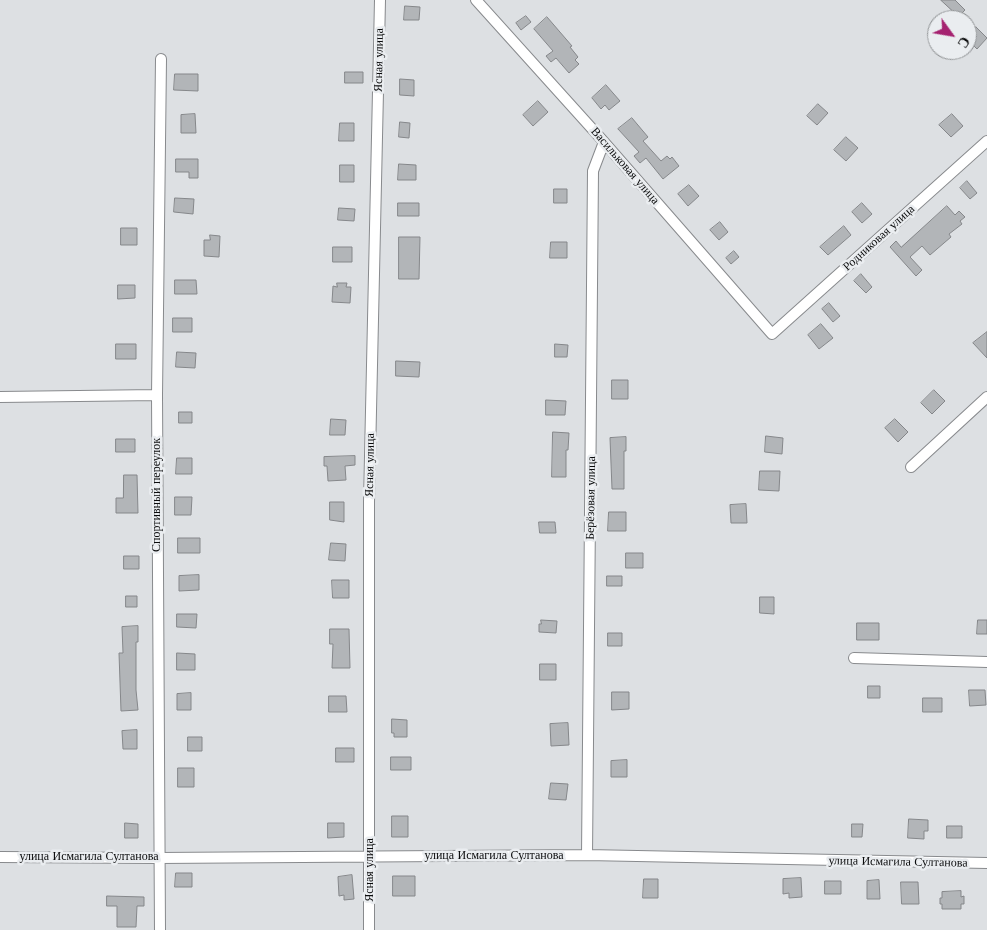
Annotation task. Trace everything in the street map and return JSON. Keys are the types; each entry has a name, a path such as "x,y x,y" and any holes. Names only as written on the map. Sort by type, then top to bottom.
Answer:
{"street":[{"name":"Ясная улица","path":"369,930 369,502 380,0"},
{"name":"Васильковая улица","path":"476,0 604,142 772,334"},
{"name":"Спортивный переулок","path":"160,930 157,395 161,59"},
{"name":"Берёзовая улица","path":"587,856 593,170 604,142"},
{"name":"Родниковая улица","path":"772,334 987,142"},
{"path":"0,397 157,395"},
{"path":"911,467 987,397"},
{"path":"854,658 987,662"},
{"name":"улица Исмагила Султанова","path":"0,857 587,856 987,863"}],"building":[{"path":"941,0 955,0 965,10 951,10"},
{"path":"405,6 420,7 419,20 404,20"},
{"path":"526,16 531,22 521,30 516,23"},
{"path":"547,17 572,46 570,47 578,57 575,60 579,64 569,73 556,58 551,62 546,56 553,51 534,29"},
{"path":"977,28 987,38 977,49"},
{"path":"345,72 363,72 363,83 345,83"},
{"path":"175,74 198,74 198,91 174,90"},
{"path":"400,79 414,80 414,96 400,95"},
{"path":"606,85 620,101 609,110 605,105 601,109 592,98"},
{"path":"538,101 548,112 533,126 523,115"},
{"path":"818,104 828,113 817,125 807,116"},
{"path":"195,114 196,133 181,133 181,115"},
{"path":"952,114 963,126 951,137 939,125"},
{"path":"632,118 648,137 643,141 661,161 667,156 670,159 672,157 679,166 663,179 646,158 640,163 634,156 639,152 618,129"},
{"path":"400,122 410,123 409,138 399,137"},
{"path":"340,123 354,123 354,141 339,141"},
{"path":"846,137 858,148 846,161 834,150"},
{"path":"176,159 198,159 198,178 189,178 189,172 176,172"},
{"path":"399,164 416,165 416,180 398,180"},
{"path":"340,165 354,165 354,182 340,182"},
{"path":"967,181 977,193 970,199 960,188"},
{"path":"689,185 699,196 688,206 678,194"},
{"path":"554,189 567,189 567,203 554,203"},
{"path":"175,198 194,199 193,214 174,212"},
{"path":"398,203 419,203 419,216 398,216"},
{"path":"862,203 872,214 862,223 852,212"},
{"path":"947,206 955,215 959,211 965,217 960,221 962,224 949,234 951,237 930,255 922,246 910,257 922,270 916,276 890,247 896,241 901,247"},
{"path":"339,208 355,209 354,221 338,220"},
{"path":"720,222 728,232 719,240 710,230"},
{"path":"844,226 851,235 828,255 820,247"},
{"path":"121,228 137,228 137,245 121,245"},
{"path":"210,235 220,236 219,257 204,256 204,240 210,240"},
{"path":"399,237 420,237 419,279 399,279"},
{"path":"551,242 567,242 567,258 550,258"},
{"path":"333,247 352,247 352,262 333,262"},
{"path":"734,251 739,257 731,264 726,258"},
{"path":"861,274 872,287 866,293 854,281"},
{"path":"175,280 196,280 197,294 175,294"},
{"path":"337,283 347,283 346,287 351,287 350,303 332,302 333,286 337,287"},
{"path":"118,285 135,285 135,298 118,299"},
{"path":"829,303 840,316 833,322 822,309"},
{"path":"173,318 192,318 192,332 173,332"},
{"path":"821,324 833,338 819,349 808,335"},
{"path":"987,332 987,358 973,343"},
{"path":"116,344 136,344 136,359 116,359"},
{"path":"555,344 568,345 567,357 555,357"},
{"path":"177,352 196,353 195,368 176,367"},
{"path":"396,361 420,362 419,377 396,376"},
{"path":"612,380 628,380 628,399 612,399"},
{"path":"934,390 945,401 932,414 921,403"},
{"path":"546,400 566,401 565,415 546,415"},
{"path":"179,412 192,412 192,423 179,423"},
{"path":"331,419 346,420 345,435 330,435"},
{"path":"895,419 908,432 898,442 885,428"},
{"path":"553,432 569,433 568,450 566,450 566,477 552,477"},
{"path":"766,436 783,438 782,454 765,452"},
{"path":"626,437 624,489 612,489 610,438"},
{"path":"116,439 135,439 135,452 116,452"},
{"path":"355,456 355,465 345,466 346,480 328,481 324,457"},
{"path":"177,458 192,458 192,474 176,474"},
{"path":"760,471 780,471 779,491 759,490"},
{"path":"124,475 137,475 138,513 116,513 116,498 123,498"},
{"path":"175,497 192,497 191,515 175,515"},
{"path":"330,502 344,502 344,522 330,520"},
{"path":"746,504 747,523 731,523 730,505"},
{"path":"609,512 626,512 626,531 608,531"},
{"path":"539,522 555,522 556,533 540,533"},
{"path":"178,538 200,538 200,553 178,553"},
{"path":"331,543 346,544 345,561 329,560"},
{"path":"626,553 643,553 643,568 626,568"},
{"path":"124,556 139,556 139,569 124,569"},
{"path":"199,575 199,590 179,591 179,576"},
{"path":"607,576 622,576 622,586 607,586"},
{"path":"332,580 349,580 349,598 333,598"},
{"path":"126,596 137,596 137,607 126,607"},
{"path":"760,597 774,597 774,614 760,613"},
{"path":"177,614 197,614 196,628 177,627"},
{"path":"541,620 557,621 556,633 539,632"},
{"path":"978,620 987,620 987,634 977,634"},
{"path":"857,623 879,623 879,640 857,640"},
{"path":"138,626 136,690 138,710 121,711 119,653 123,653 122,627"},
{"path":"330,629 349,629 350,668 332,668 333,644 330,644"},
{"path":"608,633 622,633 622,646 608,646"},
{"path":"177,653 195,654 195,670 177,670"},
{"path":"540,664 556,664 556,680 540,680"},
{"path":"868,686 880,686 880,698 868,698"},
{"path":"969,690 985,690 986,705 970,706"},
{"path":"612,692 629,692 629,709 612,710"},
{"path":"191,693 191,710 177,710 177,694"},
{"path":"329,696 346,696 347,712 329,712"},
{"path":"923,698 942,698 942,712 923,712"},
{"path":"392,719 407,720 407,737 394,737 394,733 392,733"},
{"path":"568,723 569,745 551,746 550,724"},
{"path":"137,730 137,749 123,749 122,731"},
{"path":"188,737 202,737 202,751 188,751"},
{"path":"336,748 354,748 354,762 336,762"},
{"path":"391,757 411,757 411,770 391,770"},
{"path":"627,760 627,777 611,777 611,761"},
{"path":"178,768 194,768 194,787 178,787"},
{"path":"551,783 568,784 566,800 549,799"},
{"path":"392,816 408,816 408,837 392,837"},
{"path":"909,819 928,820 928,831 924,831 924,839 908,838"},
{"path":"125,823 138,824 138,838 125,838"},
{"path":"328,823 344,823 344,837 328,838"},
{"path":"852,824 863,824 862,837 852,837"},
{"path":"947,826 962,826 962,838 947,838"},
{"path":"176,873 192,873 192,887 175,887"},
{"path":"352,875 354,899 344,900 344,895 339,896 338,877"},
{"path":"393,876 415,876 415,896 393,896"},
{"path":"801,878 802,897 789,898 789,893 783,894 783,879"},
{"path":"644,879 658,879 658,898 643,898"},
{"path":"879,880 880,899 867,899 867,881"},
{"path":"825,881 841,881 841,894 825,894"},
{"path":"901,882 918,882 919,904 902,904"},
{"path":"961,891 961,897 964,896 964,904 961,904 961,909 942,909 940,898 942,898 942,892"},
{"path":"107,896 144,897 144,906 137,906 136,927 117,927 117,906 107,906"}]}
